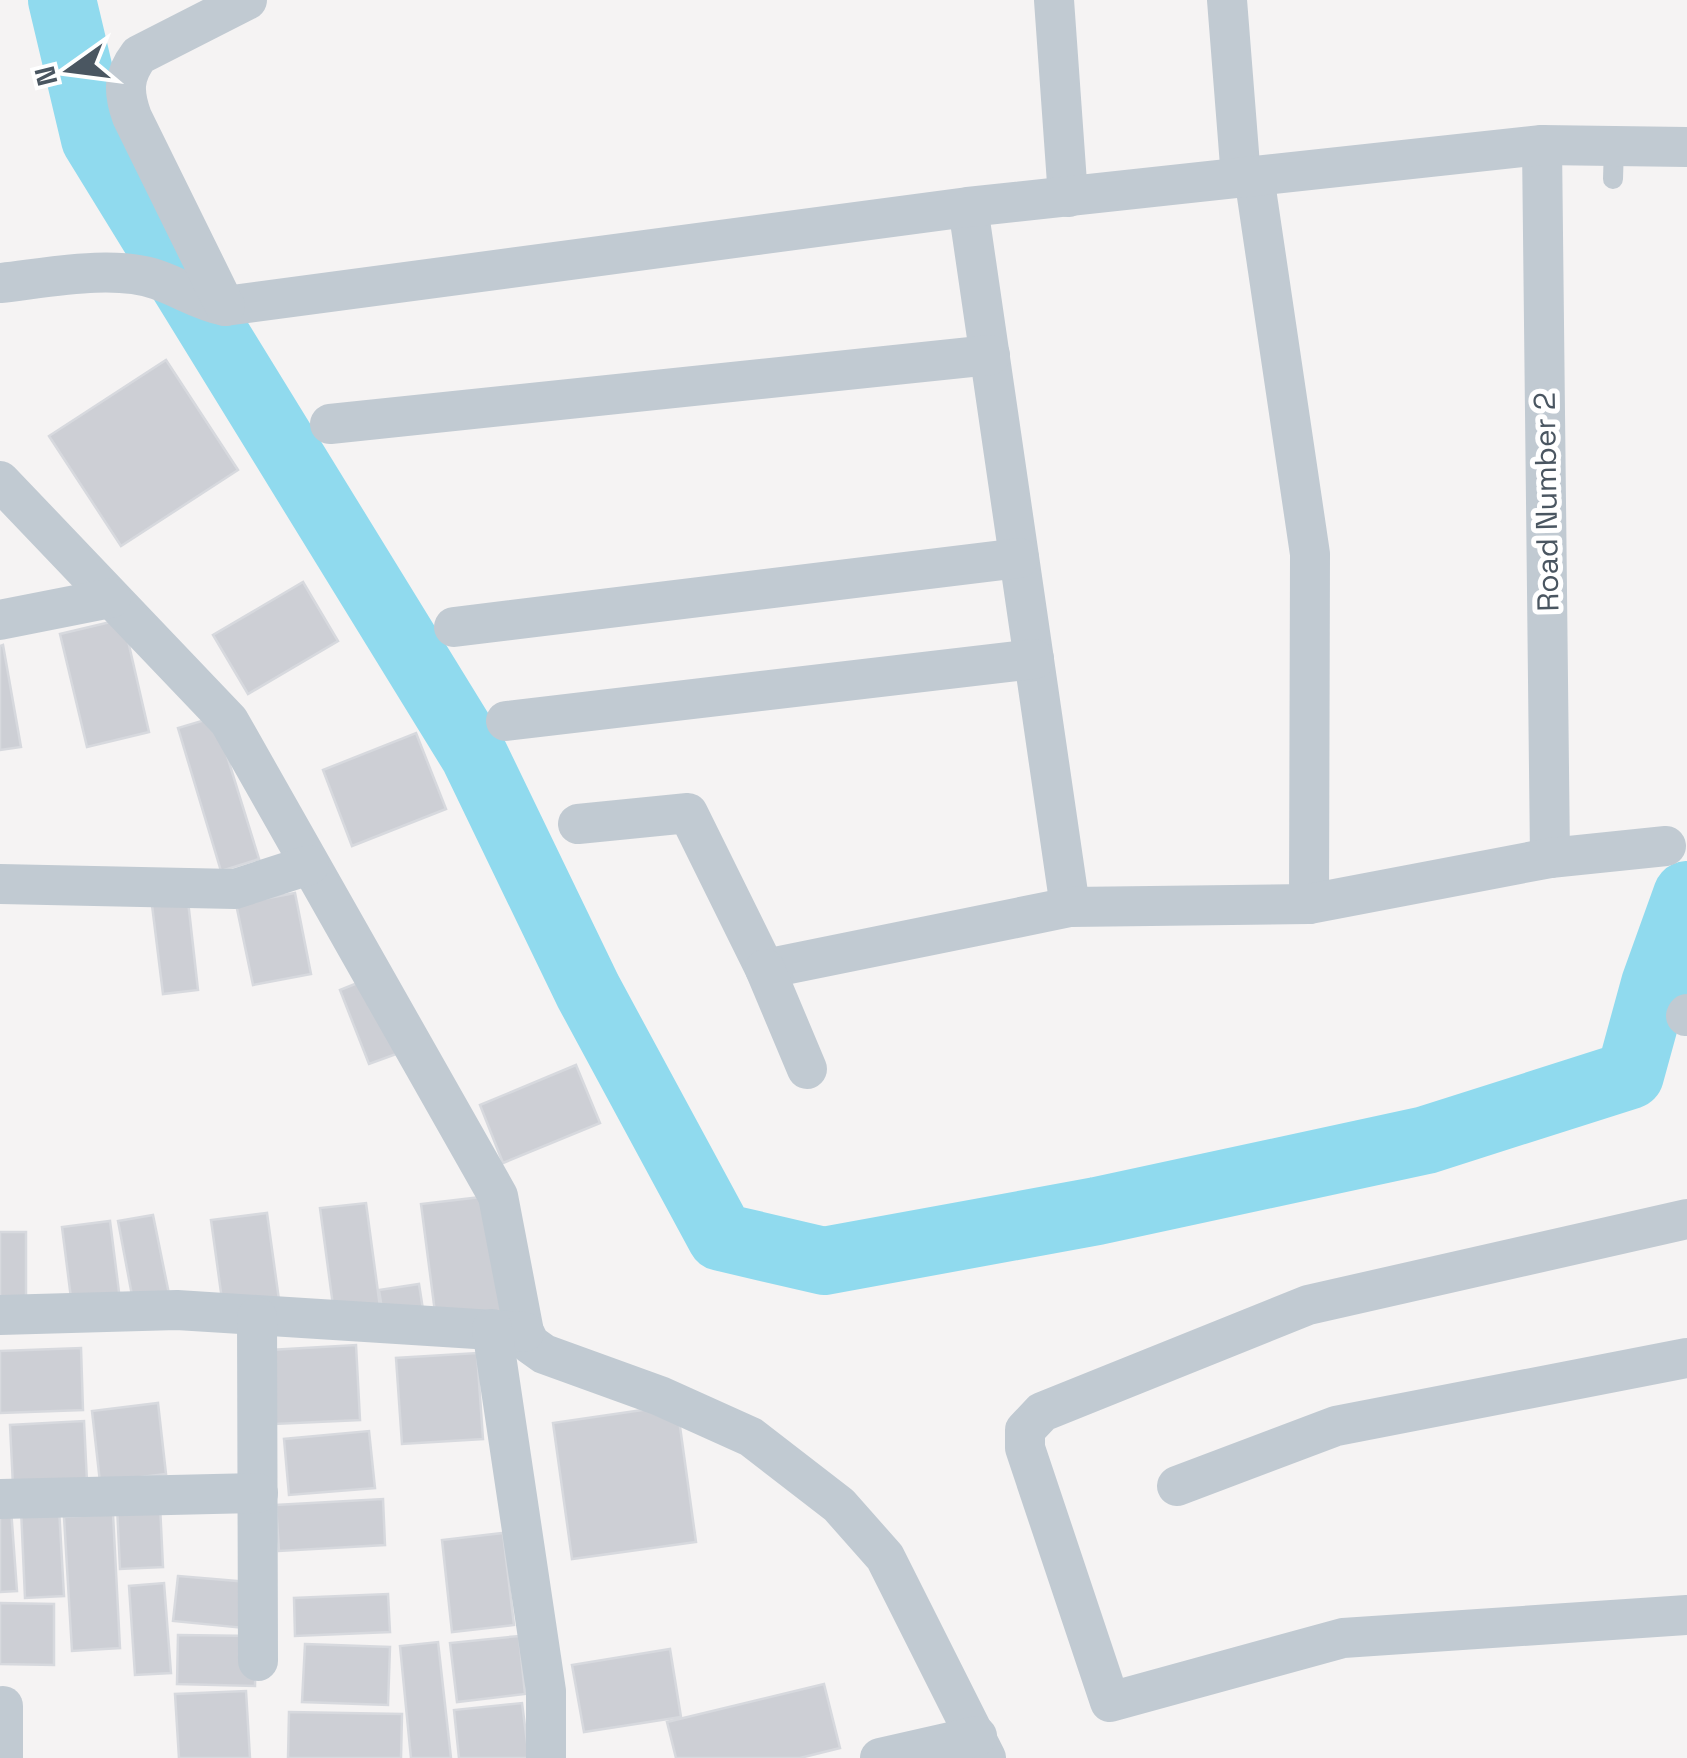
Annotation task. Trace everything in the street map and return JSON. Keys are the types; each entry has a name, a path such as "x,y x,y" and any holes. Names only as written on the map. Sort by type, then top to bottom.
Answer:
{"street":[{"path":"216,304 132,117 125,97 126,81 129,68 139,55 248,0"},
{"path":"1054,0 1068,196"},
{"path":"1227,0 1248,177 1310,554 1309,904"},
{"path":"0,283 93,274 156,278 216,304 968,207 1542,144 1614,163 1684,153"},
{"name":"Road Number 2","path":"1542,144 1550,858"},
{"path":"968,207 1070,907"},
{"path":"330,424 990,355"},
{"path":"0,481 229,722 498,1196 508,1331 546,1691 546,1758"},
{"path":"454,627 1019,558"},
{"path":"0,620 111,598"},
{"path":"506,722 1034,659"},
{"path":"578,824 688,812 766,969 807,1069"},
{"path":"766,969 1070,907 1309,904 1550,858 1666,846"},
{"path":"0,884 235,888 309,865"},
{"path":"1687,1220 1308,1305 1042,1412 1025,1430 1024,1448 1110,1702 1343,1638 1687,1615"},
{"path":"0,1316 177,1310 508,1331 544,1354 660,1396 750,1436 840,1505 885,1557 982,1747 880,1758"},
{"path":"257,1317 258,1661"},
{"path":"1178,1486 1336,1426 1687,1358"},
{"path":"0,1499 258,1493"},
{"path":"3,1706 3,1758"}],"building":[{"path":"166,360 238,470 121,546 49,436"},
{"path":"303,582 338,641 248,694 213,635"},
{"path":"123,619 149,732 87,747 60,634"},
{"path":"3,645 21,747 0,750 0,646"},
{"path":"215,717 259,859 221,871 178,728"},
{"path":"416,733 446,809 352,846 323,770"},
{"path":"295,893 311,974 253,985 236,904"},
{"path":"188,901 198,990 163,994 152,905"},
{"path":"370,978 399,1053 369,1064 340,990"},
{"path":"576,1065 600,1123 503,1163 480,1105"},
{"path":"490,1196 505,1311 436,1320 421,1204"},
{"path":"366,1203 380,1307 334,1313 320,1208"},
{"path":"267,1213 279,1300 223,1307 211,1220"},
{"path":"153,1215 170,1299 134,1306 118,1221"},
{"path":"110,1221 120,1300 72,1306 62,1227"},
{"path":"0,1232 26,1232 26,1309 0,1309"},
{"path":"419,1284 424,1316 384,1322 379,1290"},
{"path":"356,1345 360,1420 274,1424 270,1350"},
{"path":"81,1348 83,1410 0,1413 0,1351"},
{"path":"477,1353 483,1439 402,1444 396,1358"},
{"path":"158,1403 166,1474 100,1482 92,1411"},
{"path":"677,1405 696,1542 572,1559 553,1423"},
{"path":"84,1421 87,1482 13,1486 10,1425"},
{"path":"369,1431 375,1488 289,1495 284,1439"},
{"path":"383,1499 385,1545 279,1551 276,1505"},
{"path":"160,1505 163,1567 120,1569 117,1506"},
{"path":"59,1508 64,1596 25,1598 21,1509"},
{"path":"0,1509 11,1509 17,1591 0,1592"},
{"path":"113,1514 120,1648 72,1651 64,1517"},
{"path":"503,1533 514,1625 452,1632 442,1540"},
{"path":"178,1576 248,1582 244,1628 173,1621"},
{"path":"164,1583 171,1673 135,1675 129,1586"},
{"path":"388,1594 390,1632 295,1636 294,1598"},
{"path":"0,1603 54,1604 54,1665 0,1664"},
{"path":"178,1635 256,1636 255,1686 177,1684"},
{"path":"519,1636 525,1694 457,1702 450,1643"},
{"path":"438,1642 451,1758 411,1758 400,1646"},
{"path":"305,1644 390,1647 388,1705 302,1702"},
{"path":"670,1649 681,1717 584,1732 572,1665"},
{"path":"824,1684 840,1748 800,1758 676,1758 667,1722"},
{"path":"246,1691 250,1758 179,1758 175,1694"},
{"path":"522,1703 529,1758 459,1758 454,1710"},
{"path":"289,1712 402,1714 401,1758 288,1758"}],"waterway":[{"path":"62,0 95,139 474,755 588,991 721,1237 824,1261 1097,1211 1426,1140 1630,1075 1655,984 1687,895"}]}
